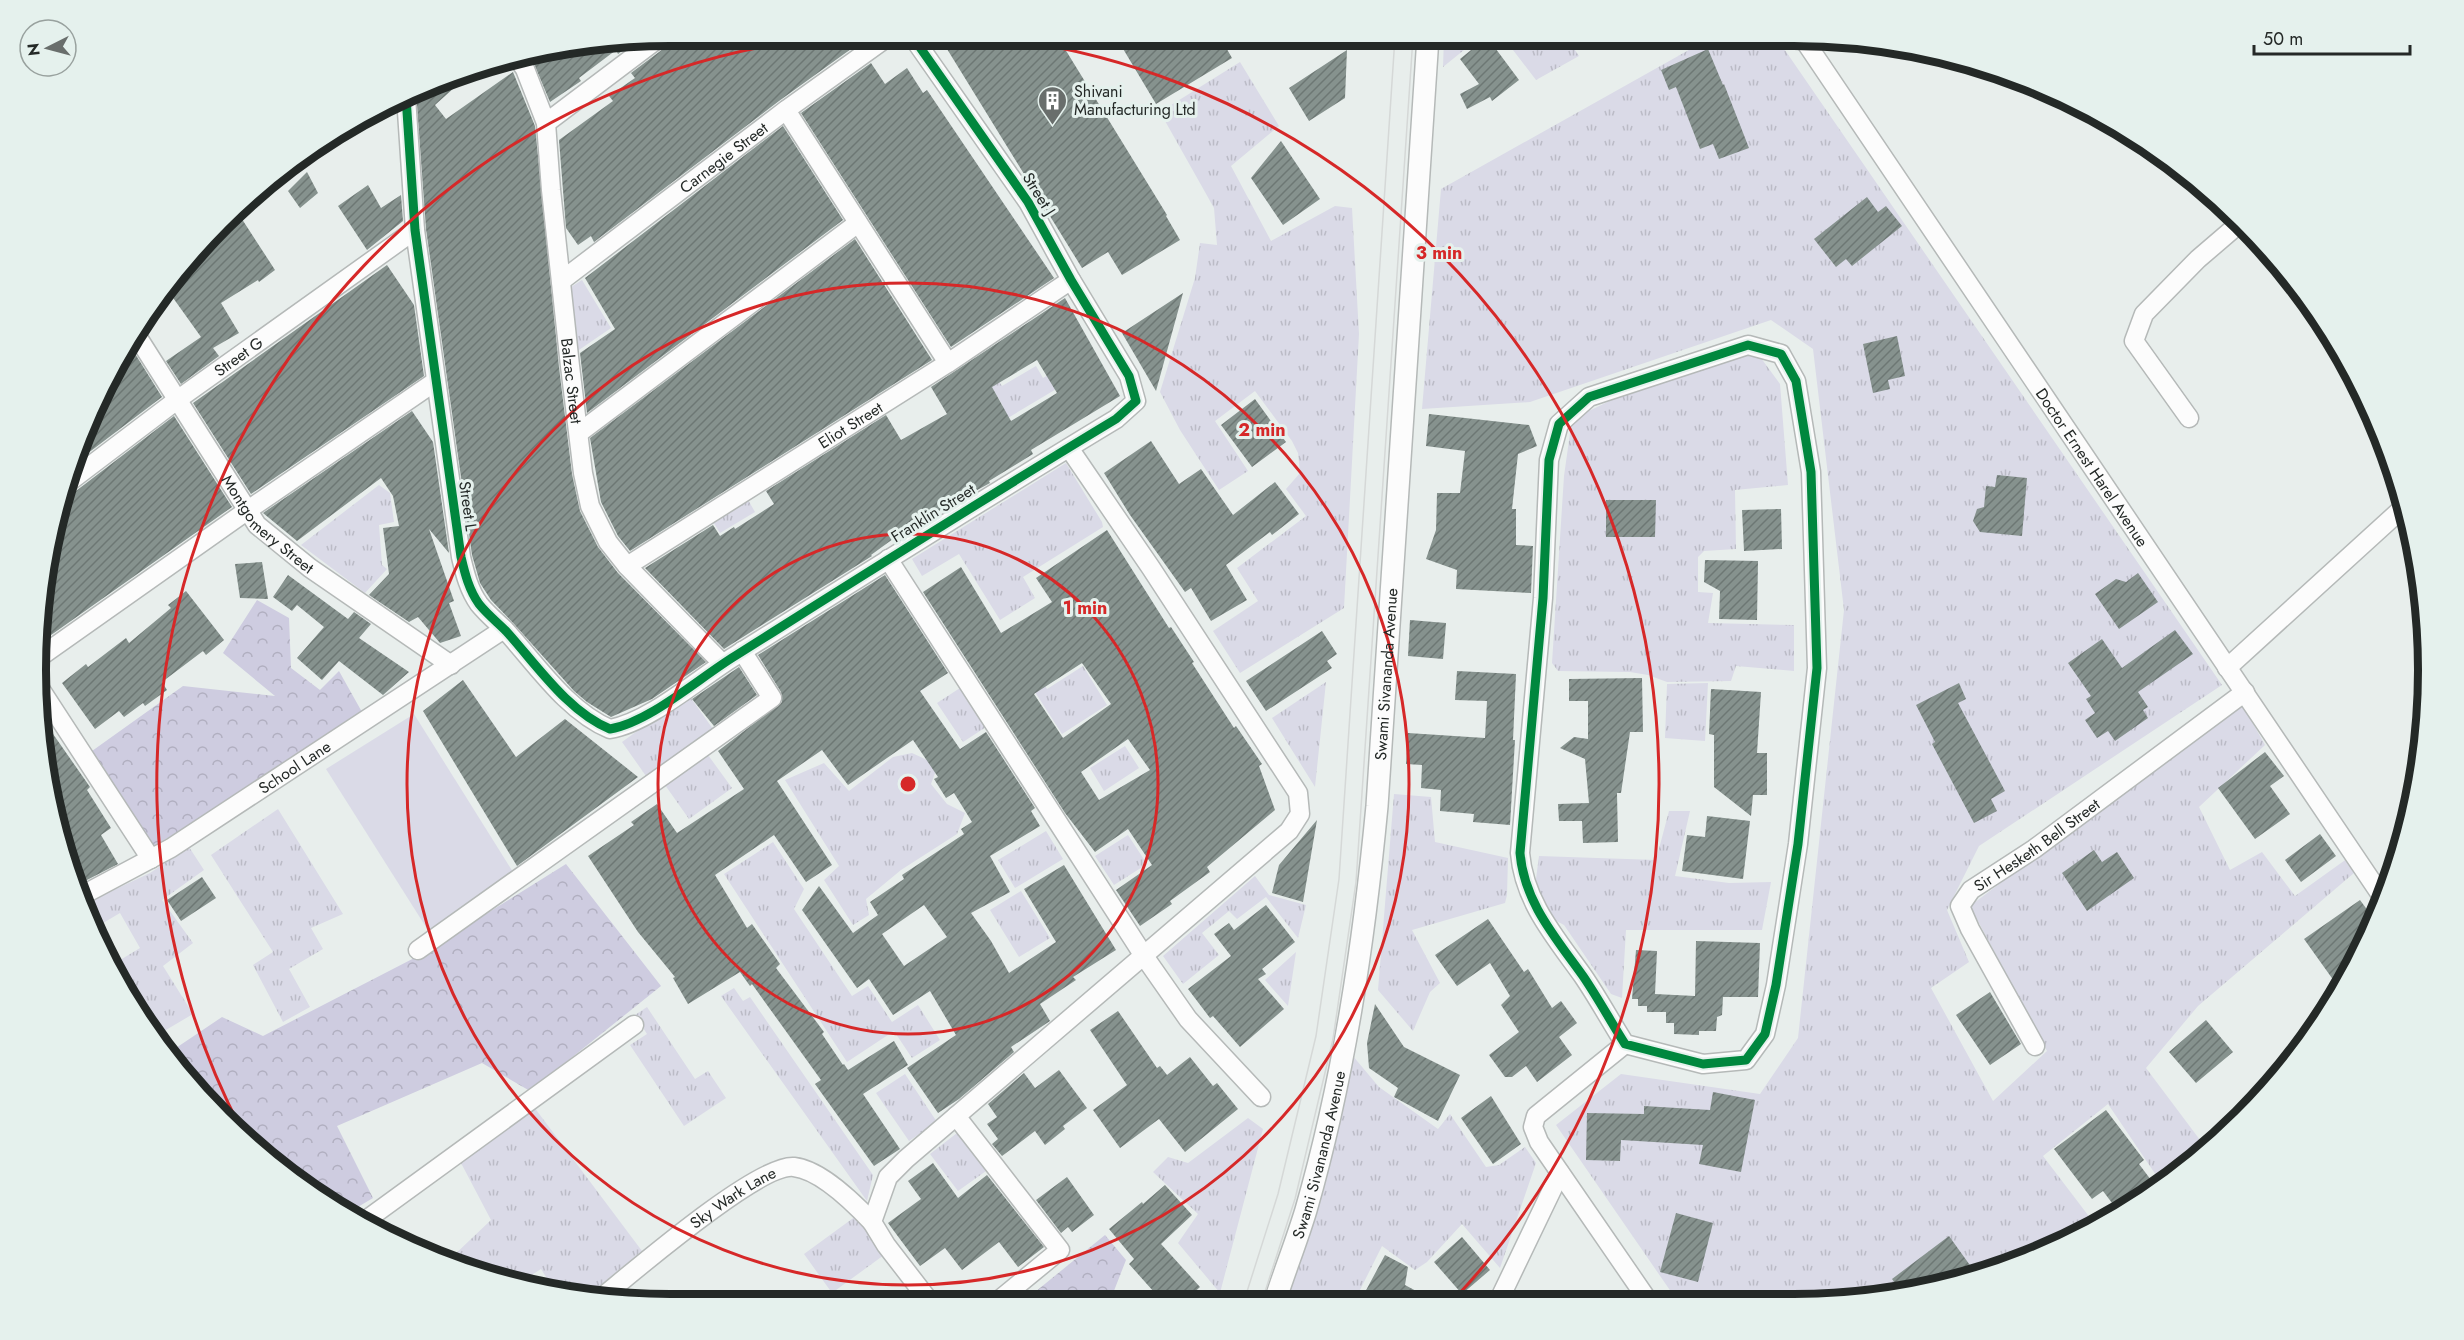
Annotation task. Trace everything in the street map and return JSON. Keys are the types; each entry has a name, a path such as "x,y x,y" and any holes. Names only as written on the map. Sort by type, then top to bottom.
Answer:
{"street":[{"name":"Carnegie Street","path":"561,281 786,110 875,46"},
{"name":"Street J","path":"919,46 1028,202 1128,376"},
{"name":"Swami Sivananda Avenue","path":"1277,1294 1306,1210 1340,1072 1359,965 1369,886 1387,666 1427,46"},
{"path":"546,123 647,47"},
{"name":"Doctor Ernest Harel Avenue","path":"1809,47 2377,889"},
{"name":"Balzac Street","path":"522,65 546,123 583,473 590,506 608,542 627,566 722,663"},
{"name":"Street L","path":"407,105 415,230 454,516 469,586 480,605 553,685 588,716 610,729 622,727 643,717 722,663"},
{"path":"786,110 948,363"},
{"path":"580,432 858,223"},
{"path":"2189,418 2134,342 2144,314 2198,259 2234,228"},
{"name":"Street G","path":"79,475 177,400 415,230"},
{"name":"Eliot Street","path":"627,566 948,363 1071,280"},
{"name":"Montgomery Street","path":"140,342 257,525 310,568 452,665"},
{"path":"1748,345 1781,354 1796,381 1811,472 1816,668 1798,844 1776,985 1765,1034 1746,1060 1703,1064 1625,1044 1585,979 1540,918 1522,873 1520,854 1543,598 1549,460 1559,424 1589,397 1748,345"},
{"name":"Franklin Street","path":"722,663 1116,419 1136,401 1128,376"},
{"path":"47,652 436,381"},
{"path":"872,1222 888,1177 1289,831 1300,814 1299,793 1158,577 1069,447"},
{"path":"2227,668 2397,513"},
{"path":"888,559 1144,956 1188,1019 1261,1097"},
{"name":"School Lane","path":"88,892 171,848 504,629"},
{"path":"418,950 772,698 742,651"},
{"name":"Sir Hesketh Bell Street","path":"2035,1046 1970,929 1960,906 1971,890 2034,849 2245,692"},
{"path":"47,700 151,859"},
{"path":"371,1217 634,1024"},
{"path":"1625,1044 1536,1116 1533,1127 1560,1173 1644,1294"},
{"path":"956,1116 1060,1250 1007,1294"},
{"name":"Sky Wark Lane","path":"611,1290 700,1219 747,1186 782,1168 794,1167 810,1172 855,1204 872,1222 886,1245 924,1294"},
{"path":"1503,1294 1560,1173"}],"green space":[{"path":"1444,46 1469,46 1443,67"},
{"path":"1510,46 1572,46 1579,56 1536,80"},
{"path":"1696,46 1782,46 2222,685 1979,846 1947,910 1969,962 1931,988 1993,1101 2047,1051 1970,906 2241,702 2265,745 2199,807 2230,870 2262,852 2295,896 2348,858 2354,873 2198,1006 2146,1068 2201,1142 2174,1165 2157,1177 2108,1104 2043,1156 2090,1218 2033,1246 1955,1272 1916,1282 1875,1288 1794,1294 1673,1294 1556,1125 1621,1074 1760,1094 1798,1038 1844,610 1813,349 1771,320 1530,402 1422,409 1441,189"},
{"path":"1240,62 1279,126 1231,166 1271,241 1335,206 1352,208 1359,334 1344,608 1240,673 1213,631 1258,601 1237,568 1306,516 1286,489 1300,473 1298,453 1292,441 1255,391 1215,421 1248,471 1219,490 1180,430 1160,392 1195,278 1200,243 1217,245 1214,208 1160,112"},
{"path":"582,280 611,328 576,352 571,287"},
{"path":"1742,355 1761,358 1780,384 1788,485 1735,490 1736,549 1704,551 1698,557 1698,592 1713,593 1708,623 1794,625 1794,671 1736,666 1731,681 1667,682 1648,675 1630,672 1558,671 1552,663 1564,476 1572,419 1664,375"},
{"path":"1036,366 1043,378 1050,374 1058,388 986,431 1008,469 991,479 942,442 1003,406 990,384 998,380 1002,386"},
{"path":"1066,463 1103,527 1023,577 1035,598 1000,620 959,554 922,576 912,559"},
{"path":"379,485 390,493 394,522 379,525 382,565 387,569 365,593 301,545"},
{"path":"747,498 755,512 720,533 712,520"},
{"path":"257,600 289,618 291,668 320,690 339,671 367,721 152,847 92,751 183,686 275,696 223,653"},
{"path":"1030,663 1047,689 1083,666 1107,705 1062,734 1035,692"},
{"path":"1326,682 1315,787 1272,718"},
{"path":"1708,683 1705,741 1665,738 1667,684"},
{"path":"960,688 986,727 963,742 937,703"},
{"path":"688,694 713,729 646,776 622,742"},
{"path":"414,714 518,880 431,935 326,769"},
{"path":"1125,746 1139,768 1104,791 1090,768"},
{"path":"912,753 938,765 931,784 947,804 965,813 957,834 901,870 866,899 869,915 853,925 824,880 839,866 785,780 824,763 849,791 893,757"},
{"path":"708,755 732,788 689,819 665,785"},
{"path":"1394,794 1431,797 1435,842 1508,858 1505,903 1412,930 1440,983 1430,992 1413,1031 1378,990"},
{"path":"278,809 343,914 311,928 323,949 289,969 310,1007 283,1022 253,965 273,952 211,855"},
{"path":"1669,811 1690,811 1675,876 1729,883 1771,882 1762,930 1626,930 1622,998 1611,994 1564,925 1551,918 1536,879 1539,856 1656,860"},
{"path":"1046,831 1063,859 1015,888 998,860"},
{"path":"1128,835 1147,864 1114,885 1095,856"},
{"path":"773,842 804,889 794,909 852,996 868,986 892,1022 918,1005 940,1040 912,1058 894,1031 847,1062 724,874"},
{"path":"189,847 204,870 162,900 193,943 163,966 193,1014 163,1032 119,961 140,948 120,913 101,924 91,901 150,873"},
{"path":"566,864 661,986 530,1091 482,1063 337,1126 373,1198 355,1208 290,1165 259,1139 247,1125 245,1126 229,1111 174,1049 222,1017 263,1036 422,954"},
{"path":"1255,876 1269,895 1306,905 1298,938 1266,897 1237,919 1229,911 1202,933 1219,955 1183,984 1163,956"},
{"path":"1021,891 1050,938 1019,957 990,910"},
{"path":"1296,952 1288,1006 1265,980"},
{"path":"734,988 743,1001 750,997 873,1175 867,1201 721,996"},
{"path":"647,1007 695,1079 708,1071 726,1098 684,1126 630,1045 647,1034 635,1015"},
{"path":"1352,1055 1379,1087 1438,1129 1450,1114 1486,1167 1499,1165 1525,1147 1536,1163 1500,1268 1462,1224 1427,1262 1415,1270 1382,1246 1360,1294 1288,1294"},
{"path":"905,1074 937,1122 909,1141 876,1093"},
{"path":"534,1107 642,1251 596,1289 549,1282 541,1269 529,1277 455,1255 491,1220 461,1163"},
{"path":"1248,1118 1263,1129 1220,1293 1178,1243 1198,1214 1153,1172 1168,1157 1188,1163"},
{"path":"957,1133 986,1171 958,1191 930,1154"},
{"path":"856,1216 884,1255 832,1293 804,1254"},
{"path":"1105,1235 1126,1260 1113,1294 1033,1294"}],"building":[{"path":"667,46 675,46 678,50 683,46 855,46 594,242 591,236 578,245 566,228 559,140 613,101 609,96 635,78 631,73"},
{"name":"Shivani Manufacturing Ltd","path":"945,46 1063,46 1180,240 1122,275 1108,252 1082,268"},
{"path":"1121,46 1225,46 1232,58 1156,104"},
{"path":"1476,46 1494,46 1519,80 1492,101 1490,97 1467,109 1460,94 1479,84 1460,59"},
{"path":"626,48 618,54 616,50 579,78 581,81 550,102 533,62"},
{"path":"1708,49 1749,148 1719,159 1713,144 1700,149 1676,87 1669,90 1661,70"},
{"path":"1347,50 1345,98 1309,121 1289,88"},
{"path":"871,63 885,84 907,68 923,93 927,90 1054,278 951,347 801,113"},
{"path":"513,72 535,126 559,367 572,474 580,511 598,547 618,573 706,662 652,699 611,717 574,691 491,600 480,583 472,555 426,229 417,101 458,84 435,105 446,119"},
{"path":"783,126 843,220 587,413 580,353 615,329 585,278"},
{"path":"1281,141 1320,199 1283,225 1251,178"},
{"path":"307,172 318,193 300,208 288,191"},
{"path":"368,185 381,208 401,195 403,221 367,250 338,206"},
{"path":"1867,197 1878,212 1886,206 1902,226 1852,266 1846,259 1836,267 1814,239"},
{"path":"241,218 275,270 259,282 258,280 221,303 239,333 213,348 219,356 181,384 166,361 201,337 171,295 201,259"},
{"path":"855,239 932,360 630,551 618,536 601,502 590,438"},
{"path":"387,265 414,305 424,376 251,494 193,403"},
{"path":"1183,293 1156,391 1122,333"},
{"path":"1065,298 1120,396 1031,450 1033,454 989,481 990,483 908,528 872,556 724,649 645,568 713,525 720,536 734,527 735,529 774,504 766,491 886,415 901,440 947,414 931,387","holes":["1037,360 1057,393 1011,421 992,387"]},
{"path":"1897,336 1905,376 1888,380 1890,389 1873,393 1863,344"},
{"path":"134,352 162,397 85,455 111,394"},
{"path":"1255,399 1286,442 1252,467 1221,425"},
{"path":"412,411 433,442 449,553 429,529 454,601 449,603 461,636 440,643 418,617 409,622 369,595 389,574 383,528 399,526 393,496 381,478 297,541 263,513"},
{"path":"1429,414 1529,425 1537,446 1518,454 1512,509 1516,509 1516,545 1533,546 1531,593 1456,589 1457,570 1426,559 1436,530 1437,493 1460,493 1465,451 1426,446"},
{"path":"174,416 232,507 48,638 58,548 73,493"},
{"path":"1151,441 1179,484 1201,469 1233,515 1275,482 1299,514 1272,535 1270,532 1226,565 1247,600 1211,621 1191,588 1185,592 1130,515 1104,473"},
{"path":"1997,475 2027,478 2022,536 1980,532 1973,521 1977,509 1984,507 1986,486 1995,487"},
{"path":"1606,500 1656,500 1655,537 1606,537"},
{"path":"1781,509 1782,549 1744,551 1742,510"},
{"path":"1107,530 1169,628 1171,627 1194,662 1192,663 1234,728 1236,726 1262,764 1259,766 1275,810 1207,867 1210,872 1170,901 1172,904 1140,926 1116,890 1152,865 1128,829 1095,852 1065,813 923,592 961,567 1001,633 1052,602 1036,578","holes":["1082,663 1111,704 1063,738 1034,694","1128,739 1150,770 1099,800 1081,772"]},
{"path":"1705,560 1758,561 1757,620 1719,619 1720,591 1704,582"},
{"path":"262,562 268,599 240,598 235,564"},
{"path":"2138,573 2158,602 2119,629 2095,594 2116,579 2126,582"},
{"path":"288,575 348,619 354,612 371,624 359,638 409,672 383,695 339,661 322,680 297,658 324,627 297,605 292,611 273,597"},
{"path":"885,575 948,673 920,691 960,749 986,732 1035,808 1031,811 1040,826 990,856 1010,892 971,913 991,941 1009,973 1056,942 1024,889 1064,865 1116,950 1073,977 1076,980 1040,1004 1050,1021 1011,1047 1014,1052 959,1099 938,1113 907,1068 956,1035 930,991 893,1015 869,979 857,988 802,910 819,886 853,933 878,915 870,902 904,879 902,875 964,834 961,829 972,822 954,793 946,798 934,779 938,777 913,740 848,785 822,750 777,781 832,865 806,882 774,835 715,875 747,928 752,924 780,964 776,968 824,1032 822,1034 848,1070 894,1041 908,1065 863,1094 900,1149 874,1166 815,1084 821,1080 752,984 750,986 740,972 688,1004 673,978 675,977 638,932 588,856 634,825 631,822 657,804 677,833 744,789 718,751 782,702 781,692 758,655","holes":["924,905 947,937 904,966 882,934"]},
{"path":"186,591 224,640 206,655 203,651 162,682 167,690 145,706 143,703 124,717 119,711 95,729 62,683 86,664 88,667 126,638 129,643 171,608 168,605"},
{"path":"1410,620 1446,623 1443,659 1408,656"},
{"path":"2175,630 2193,654 2138,692 2148,707 2143,710 2148,718 2115,741 2108,731 2097,738 2085,720 2095,713 2086,699 2091,696 2068,663 2102,639 2122,668"},
{"path":"1322,631 1337,654 1327,661 1332,668 1266,711 1246,681"},
{"path":"739,667 757,695 714,726 692,699"},
{"path":"1457,671 1516,674 1510,825 1473,822 1474,814 1440,811 1441,790 1421,788 1422,765 1406,764 1408,733 1485,738 1487,701 1455,700"},
{"path":"1642,678 1643,732 1630,732 1621,793 1617,793 1618,842 1583,843 1582,821 1559,821 1558,804 1589,803 1585,759 1560,748 1574,737 1588,739 1588,701 1569,701 1569,679"},
{"path":"463,680 516,757 565,719 638,777 517,866 423,711"},
{"path":"1959,683 1966,699 1958,703 2005,791 1991,799 1997,811 1974,823 1932,744 1935,742 1916,705"},
{"path":"1711,689 1761,692 1757,753 1767,753 1767,795 1753,795 1751,816 1714,787 1714,735 1709,734"},
{"path":"50,729 90,787 87,790 111,828 101,835 118,864 85,881 58,792"},
{"path":"2265,752 2284,776 2270,786 2290,814 2255,839 2218,788"},
{"path":"1707,816 1750,821 1743,879 1682,871 1687,835 1705,837"},
{"path":"1317,820 1303,902 1272,893 1279,865"},
{"path":"2320,834 2336,856 2301,882 2285,860"},
{"path":"2094,850 2102,862 2117,852 2134,878 2087,911 2062,873"},
{"path":"202,877 216,898 181,921 167,900"},
{"path":"2360,900 2369,912 2334,981 2304,939"},
{"path":"1266,905 1295,942 1262,969 1266,974 1258,979 1284,1009 1240,1047 1213,1016 1210,1018 1188,989 1231,956 1214,934 1229,923 1234,930"},
{"path":"1488,919 1524,972 1528,969 1552,1008 1561,1001 1577,1023 1559,1037 1572,1055 1537,1082 1526,1066 1512,1077 1505,1077 1489,1055 1519,1032 1501,1005 1510,996 1490,963 1457,986 1435,955"},
{"path":"1696,941 1760,943 1758,997 1723,997 1722,1015 1717,1017 1716,1031 1699,1031 1699,1035 1674,1034 1674,1023 1666,1023 1666,1012 1647,1012 1647,1006 1638,1006 1638,999 1632,999 1636,950 1657,951 1655,994 1695,996"},
{"path":"1990,992 2021,1044 1990,1065 1956,1015"},
{"path":"1375,1004 1404,1047 1460,1075 1438,1121 1394,1097 1398,1088 1369,1068 1367,1043"},
{"path":"1118,1011 1157,1068 1160,1066 1167,1075 1190,1057 1213,1086 1217,1083 1238,1109 1185,1152 1159,1119 1120,1148 1093,1110 1127,1085 1090,1030"},
{"path":"2206,1020 2233,1052 2196,1083 2169,1052"},
{"path":"1059,1070 1087,1108 1063,1126 1065,1129 1045,1145 1035,1131 1002,1156 992,1144 998,1139 987,1124 997,1117 988,1104 1024,1073 1035,1088"},
{"path":"1713,1092 1755,1100 1741,1172 1699,1164 1703,1145 1621,1140 1620,1161 1586,1160 1587,1113 1644,1114 1644,1106 1710,1110"},
{"path":"1491,1096 1521,1144 1493,1164 1461,1118"},
{"path":"2106,1110 2144,1160 2139,1164 2151,1180 2114,1205 2103,1191 2092,1199 2054,1149"},
{"path":"933,1163 958,1198 987,1175 1044,1247 1018,1267 999,1242 962,1270 945,1248 920,1266 888,1223 921,1199 908,1181"},
{"path":"1067,1177 1094,1215 1072,1232 1068,1227 1061,1233 1036,1200"},
{"path":"1165,1185 1192,1215 1161,1244 1200,1287 1192,1294 1156,1294 1129,1264 1134,1259 1109,1229 1142,1202 1143,1204"},
{"path":"1676,1213 1713,1223 1698,1282 1660,1272"},
{"path":"1949,1236 1971,1267 1916,1282 1896,1285 1892,1279"},
{"path":"1462,1237 1490,1270 1462,1294 1434,1262"},
{"path":"1385,1255 1408,1267 1405,1285 1422,1294 1364,1294"}],"tram line":[{"path":"1246,1294 1278,1194 1316,1036 1339,879 1394,46"},
{"path":"1264,1294 1295,1199 1333,1039 1356,882 1412,46"}],"cycle path":[{"path":"407,105 415,230 461,557 466,576 479,604 506,631 553,686 580,711 610,729 625,725 658,709 735,656 1116,419 1136,401 1129,376 1071,280 1028,202 919,46"},
{"path":"1748,345 1781,354 1796,381 1811,472 1817,668 1798,844 1776,985 1765,1034 1746,1060 1703,1064 1625,1044 1589,984 1543,919 1528,888 1520,853 1543,598 1549,460 1559,424 1589,397 1748,345"}],"place":[{"name":"Shivani Manufacturing Ltd","path":"1053,126"}]}
